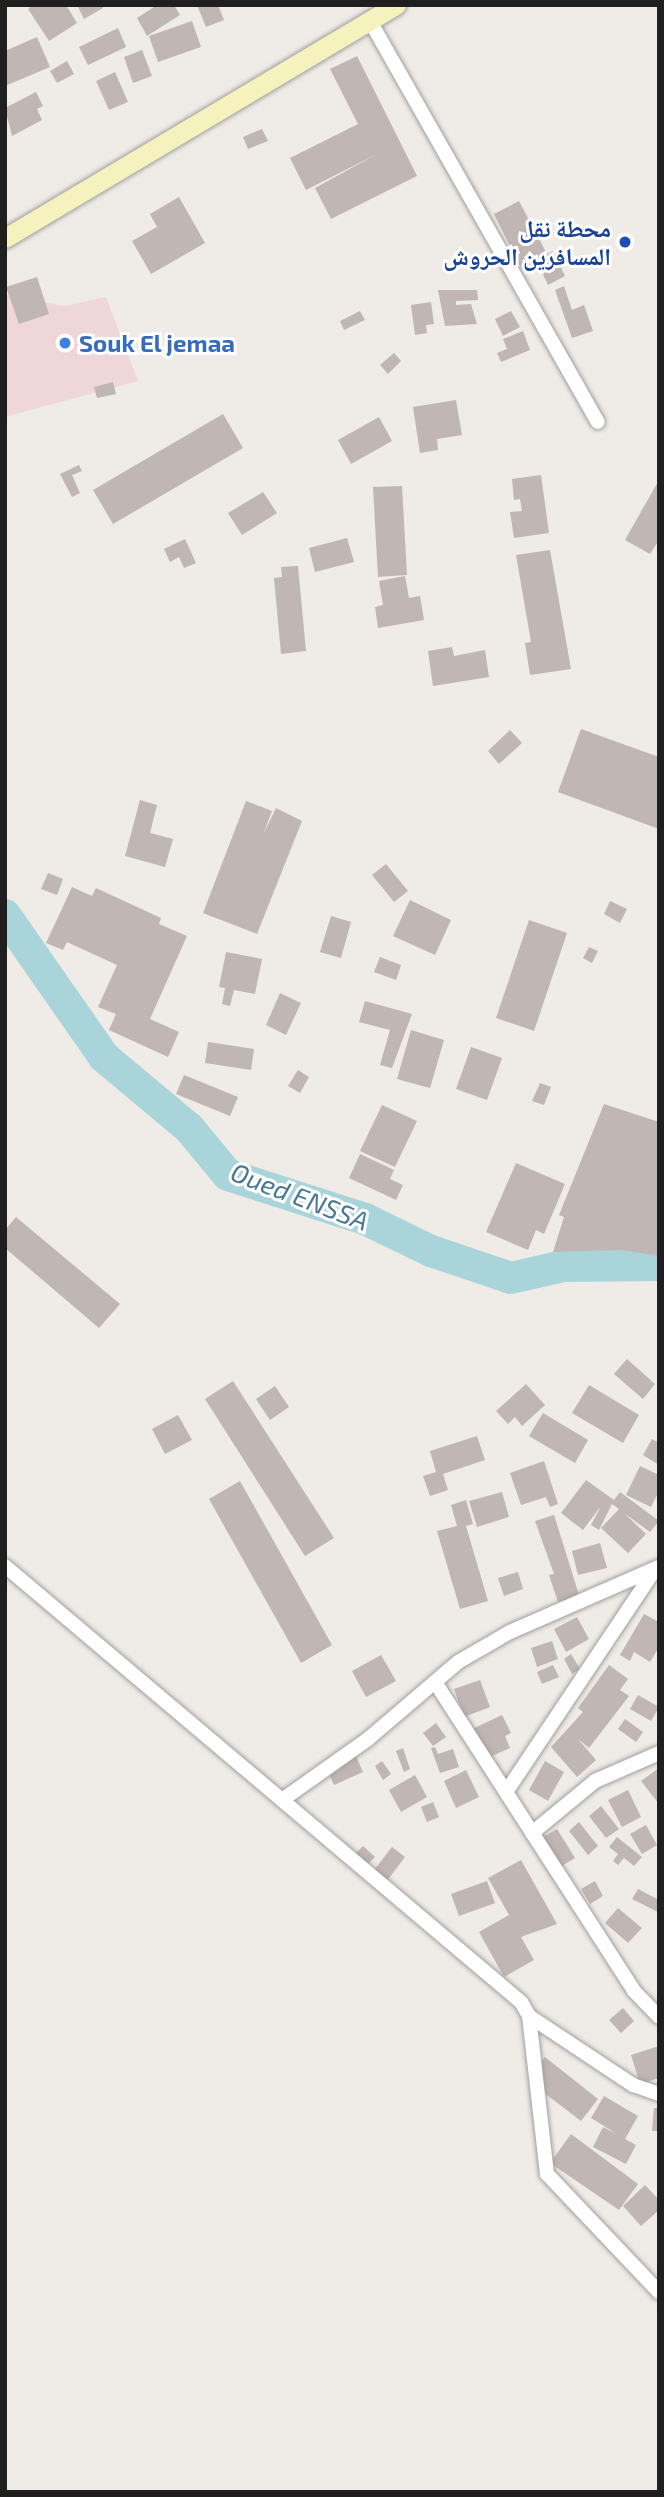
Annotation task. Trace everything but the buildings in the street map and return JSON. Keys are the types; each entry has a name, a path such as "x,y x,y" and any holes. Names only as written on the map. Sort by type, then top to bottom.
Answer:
{"main road":[{"path":"5,238 396,5"}],"street":[{"path":"370,21 598,422"},
{"path":"5,1566 508,1990 529,2016 633,2085 659,2094"},
{"path":"282,1800 368,1739 458,1662 510,1632 656,1569"},
{"path":"506,1792 656,1569"},
{"path":"435,1682 634,1991 659,2017"},
{"path":"532,1833 594,1782 659,1753"},
{"path":"529,2016 547,2174 659,2292"}],"shaded area":[{"name":"Souk El jemaa","path":"5,295 64,306 106,297 138,381 5,417"}],"waterway":[{"name":"Oued ENSSA","path":"5,915 104,1057 189,1128 228,1175 365,1219 431,1251 511,1278 563,1266 659,1265"}],"place":[{"name":"محطة نقل المسافرين الحروش","path":"625,242"},
{"name":"Souk El jemaa","path":"65,343"}]}
